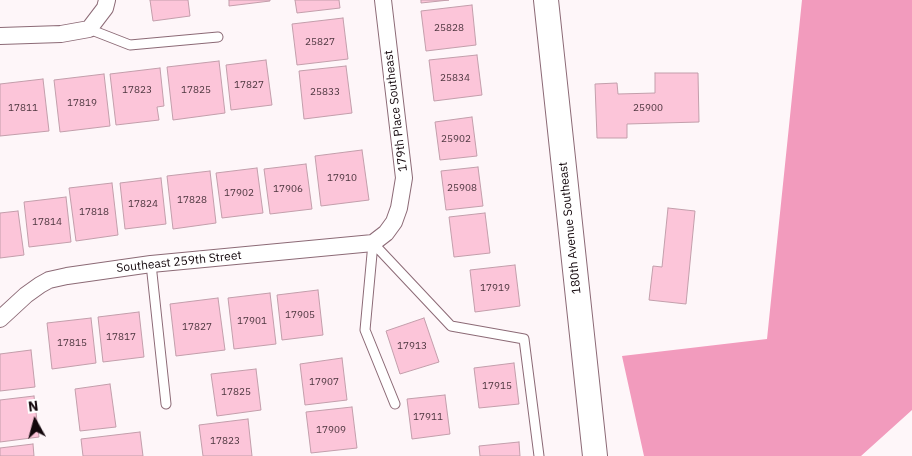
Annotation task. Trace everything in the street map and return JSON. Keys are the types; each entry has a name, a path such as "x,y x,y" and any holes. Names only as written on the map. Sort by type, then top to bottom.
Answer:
{"street":[{"path":"0,36 61,34 89,28 105,8 107,0"},
{"name":"179th Place Southeast","path":"373,243 386,233 394,222 399,208 404,178 383,0"},
{"name":"180th Avenue Southeast","path":"546,0 595,456"},
{"name":"Southeast 259th Street","path":"0,319 26,295 49,280 82,273 151,264 373,243"}],"lane":[{"path":"89,28 130,44 218,37"},
{"path":"373,243 365,330 395,404"},
{"path":"373,243 451,326 524,339 539,456"},
{"path":"151,264 166,404"}],"shaded area":[{"path":"802,0 912,0 912,410 861,456 644,456 622,356 767,339"}],"building":[{"path":"150,0 188,0 190,16 153,21"},
{"path":"229,0 270,0 270,1 229,6"},
{"path":"295,0 339,0 340,8 297,13"},
{"path":"421,0 449,0 421,3"},
{"path":"472,5 476,45 426,51 421,11"},
{"path":"343,18 348,59 297,65 292,24"},
{"path":"477,55 482,95 434,101 429,60"},
{"path":"266,60 272,105 231,110 226,65"},
{"path":"219,61 225,113 173,120 167,67"},
{"path":"346,66 352,113 304,119 299,71"},
{"path":"160,68 164,106 157,107 159,120 116,125 110,74"},
{"path":"655,73 698,73 699,122 627,124 627,138 597,138 595,84 617,83 618,94 655,93"},
{"path":"104,74 110,126 60,132 54,80"},
{"path":"43,79 49,131 0,136 0,84"},
{"path":"472,117 477,156 440,160 435,122"},
{"path":"362,150 369,200 321,206 315,156"},
{"path":"306,164 312,209 270,214 264,169"},
{"path":"478,167 483,206 446,210 441,171"},
{"path":"257,168 263,213 222,218 216,173"},
{"path":"210,171 216,223 173,229 167,176"},
{"path":"161,178 166,224 125,229 120,183"},
{"path":"112,183 118,235 76,241 69,188"},
{"path":"66,197 71,242 29,247 24,202"},
{"path":"668,208 695,211 686,304 649,300 653,266 662,267"},
{"path":"18,211 24,255 0,258 0,213"},
{"path":"485,213 490,253 454,257 449,217"},
{"path":"515,265 520,306 475,312 470,270"},
{"path":"318,290 323,335 282,340 277,295"},
{"path":"270,293 276,344 234,349 228,298"},
{"path":"218,298 225,350 176,356 170,304"},
{"path":"139,312 144,357 103,362 98,317"},
{"path":"91,318 96,363 52,369 47,323"},
{"path":"424,318 439,362 400,374 386,331"},
{"path":"31,350 35,387 0,391 0,354"},
{"path":"342,358 347,400 305,405 300,364"},
{"path":"514,363 519,404 479,408 474,368"},
{"path":"256,369 261,410 217,416 211,374"},
{"path":"110,384 116,427 80,431 75,389"},
{"path":"445,395 450,434 412,439 407,399"},
{"path":"34,396 39,437 0,442 0,400"},
{"path":"352,407 357,448 311,453 306,412"},
{"path":"248,419 252,456 203,456 199,425"},
{"path":"140,432 143,456 83,456 81,439"},
{"path":"519,442 520,456 480,456 479,446"},
{"path":"33,444 34,456 0,456 0,448"}]}
